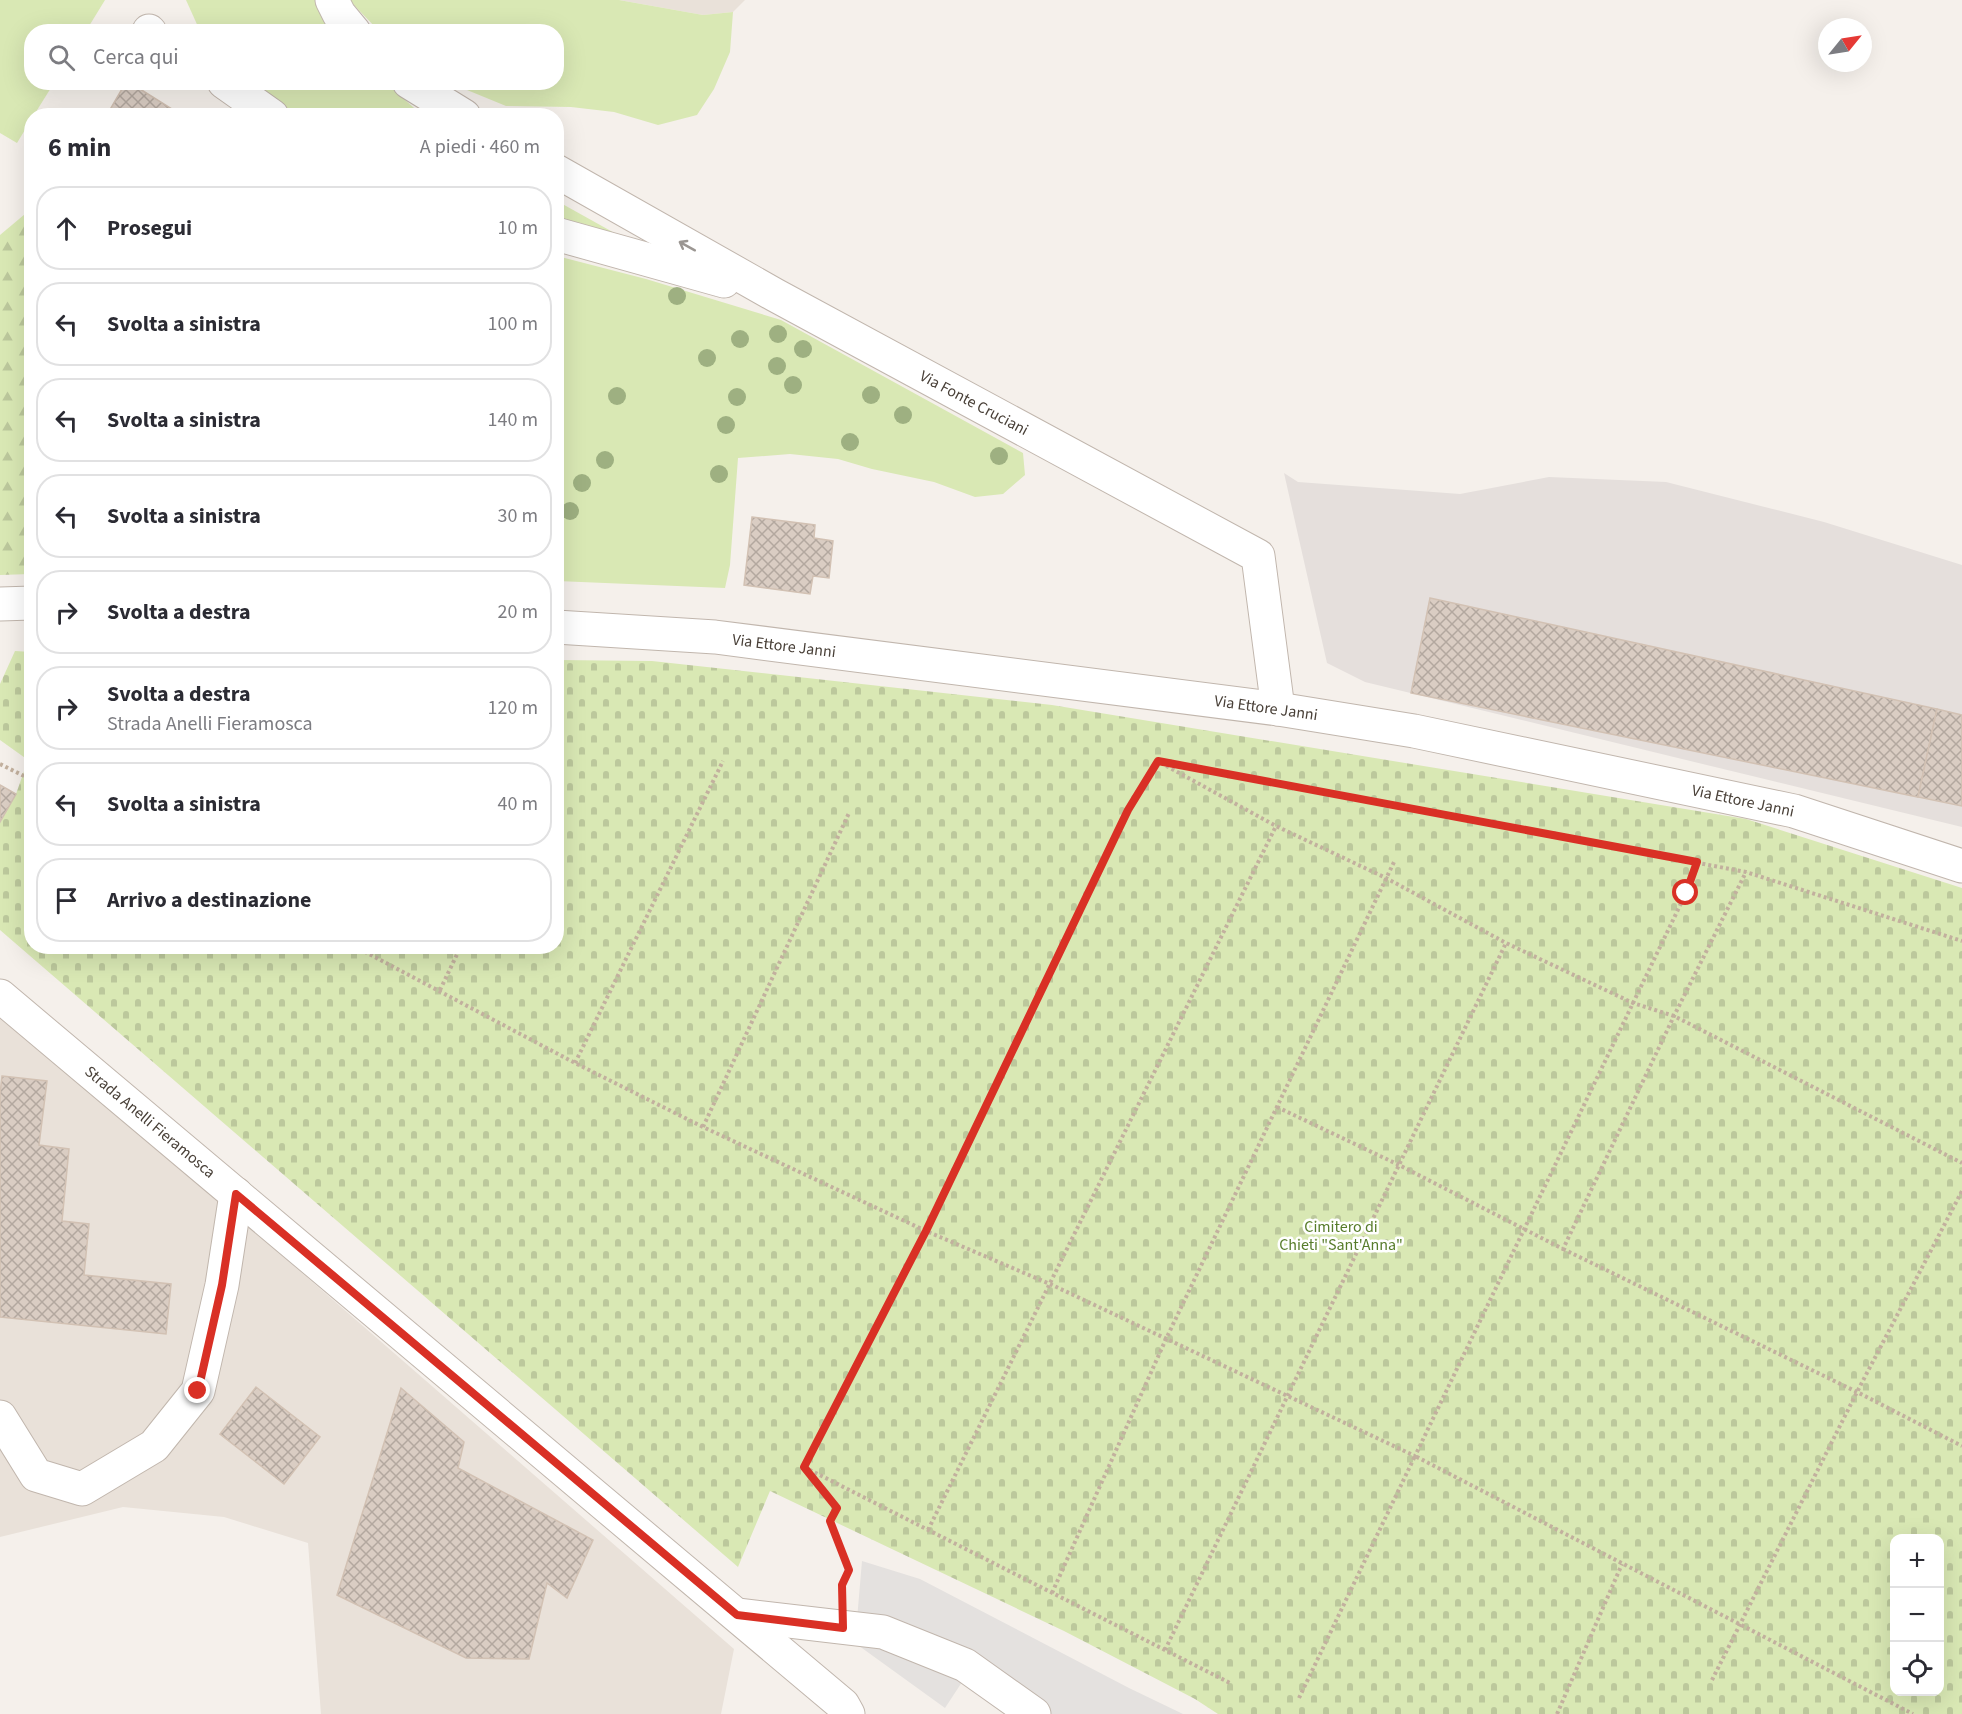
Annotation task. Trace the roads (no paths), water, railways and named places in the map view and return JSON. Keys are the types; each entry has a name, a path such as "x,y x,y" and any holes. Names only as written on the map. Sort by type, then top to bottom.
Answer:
{"street":[{"path":"332,0 347,24"},
{"path":"235,90 261,108"},
{"path":"422,90 451,108"},
{"name":"Via Fonte Cruciani","path":"564,176 775,295 1258,556 1278,709"},
{"path":"564,236 775,295"},
{"path":"0,604 24,603"},
{"name":"Via Ettore Janni","path":"564,628 715,637 1278,709 1414,731 1794,811 1962,866"},
{"name":"Strada Anelli Fieramosca","path":"0,996 737,1615 839,1711"},
{"path":"0,1417 36,1475 82,1489 154,1446 198,1391 222,1285 236,1194"},
{"path":"737,1615 882,1632 965,1665 1034,1714"}],"park label":[{"name":"Cimitero di Chieti \"Sant'Anna\"","path":"1341,1236"}]}
